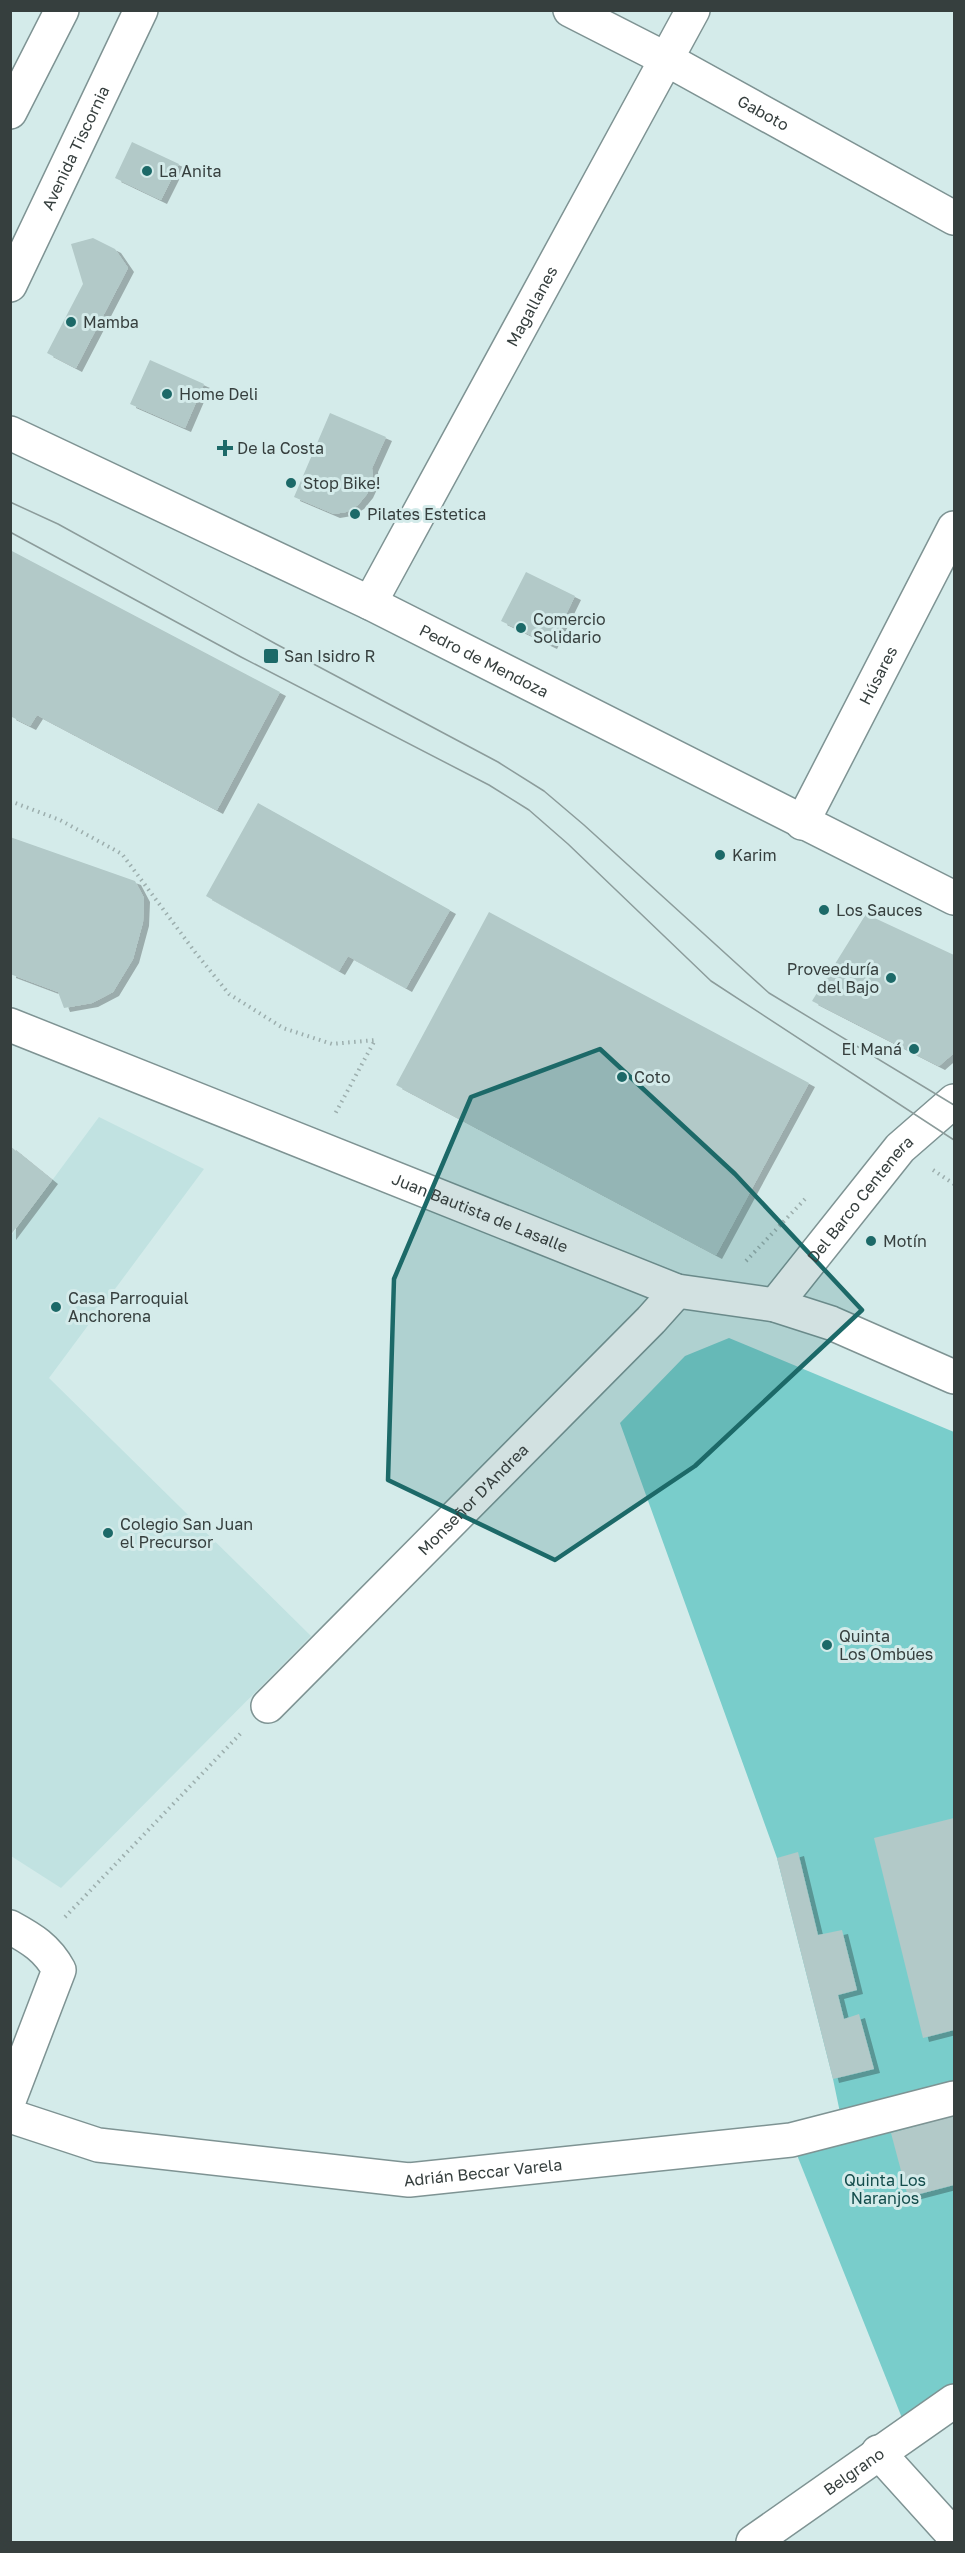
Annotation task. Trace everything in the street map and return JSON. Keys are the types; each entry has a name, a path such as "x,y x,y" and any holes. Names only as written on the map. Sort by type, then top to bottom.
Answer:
{"street":[{"path":"10,112 62,10"},
{"name":"Avenida Tiscornia","path":"10,285 141,10"},
{"name":"Gaboto","path":"570,10 666,59 954,218"},
{"name":"Magallanes","path":"370,603 693,10"},
{"name":"Pedro de Mendoza","path":"10,433 370,603 954,898"},
{"name":"Húsares","path":"802,822 954,528"},
{"name":"Juan Bautista de Lasalle","path":"10,1025 677,1291 775,1305 831,1323 954,1377"},
{"name":"Del Barco Centenera","path":"775,1305 900,1148 954,1101"},
{"name":"Monseñor D'Andrea","path":"268,1706 677,1291"},
{"path":"10,1927 39,1943 51,1955 59,1970 10,2098"},
{"name":"Adrián Beccar Varela","path":"10,2116 98,2145 409,2180 791,2140 954,2098"},
{"name":"Belgrano","path":"753,2542 878,2452 954,2401"},
{"path":"878,2452 954,2536"}],"path":[{"path":"10,801 60,820 122,854 195,952 230,994 238,1000 283,1029 332,1044 375,1040 334,1115 345,1120"},
{"path":"744,1262 815,1189"},
{"path":"39,1943 268,1706"}],"highlighted area":[{"path":"600,1049 735,1174 862,1310 695,1466 555,1560 388,1480 394,1279 471,1097"}],"shaded area":[{"name":"Colegio San Juan el Precursor","path":"99,1117 204,1169 49,1378 311,1636 61,1888 11,1856 11,1236"}],"green space":[{"name":"Quinta Los Ombúes","path":"729,1338 954,1432 954,2401 908,2433 791,2140 843,2127 833,2079 777,1858 620,1423 685,1356"}],"building":[{"name":"La Anita","path":"132,142 179,164 161,200 115,178"},
{"path":"93,238 115,249 128,268 76,368 47,353 83,284 71,244"},
{"name":"Home Deli","path":"150,360 204,384 185,428 130,404"},
{"path":"330,413 386,437 372,468 373,481 367,494 358,505 346,512 334,514 294,497"},
{"path":"10,550 280,692 217,810 37,715 30,726 10,716"},
{"path":"526,572 575,596 551,645 501,621"},
{"path":"258,803 450,910 406,988 348,956 339,971 206,896"},
{"path":"10,837 135,881 144,898 143,922 133,959 113,992 92,1003 64,1008 58,992 10,974"},
{"path":"489,912 809,1083 716,1255 396,1085"},
{"name":"Proveeduría del Bajo","path":"866,914 954,955 954,1053 939,1066 812,1001"},
{"path":"10,1146 52,1180 10,1236"},
{"path":"954,1818 954,2030 923,2038 874,1838"},
{"path":"798,1852 818,1935 842,1930 857,1990 838,1995 844,2019 859,2014 874,2069 833,2079 777,1858"},
{"path":"954,2116 954,2185 908,2197 891,2133"}],"tram line":[{"path":"10,502 58,524 276,644 498,762 544,791 769,993 954,1105"},
{"path":"10,532 241,657 489,785 529,810 568,844 711,981 954,1140"}],"place":[{"name":"La Anita","path":"147,171"},
{"name":"Mamba","path":"71,322"},
{"name":"Home Deli","path":"167,394"},
{"name":"De la Costa","path":"225,448"},
{"name":"Stop Bike!","path":"291,483"},
{"name":"Pilates Estetica","path":"355,514"},
{"name":"Comercio Solidario","path":"521,628"},
{"name":"San Isidro R","path":"271,656"},
{"name":"Karim","path":"720,855"},
{"name":"Los Sauces","path":"824,910"},
{"name":"Proveeduría del Bajo","path":"891,978"},
{"name":"El Maná","path":"914,1049"},
{"name":"Coto","path":"622,1077"},
{"name":"Motín","path":"871,1241"},
{"name":"Casa Parroquial Anchorena","path":"56,1307"},
{"name":"Colegio San Juan el Precursor","path":"108,1533"},
{"name":"Quinta Los Ombúes","path":"827,1645"}],"park label":[{"name":"Quinta Los Naranjos","path":"885,2189"}]}
